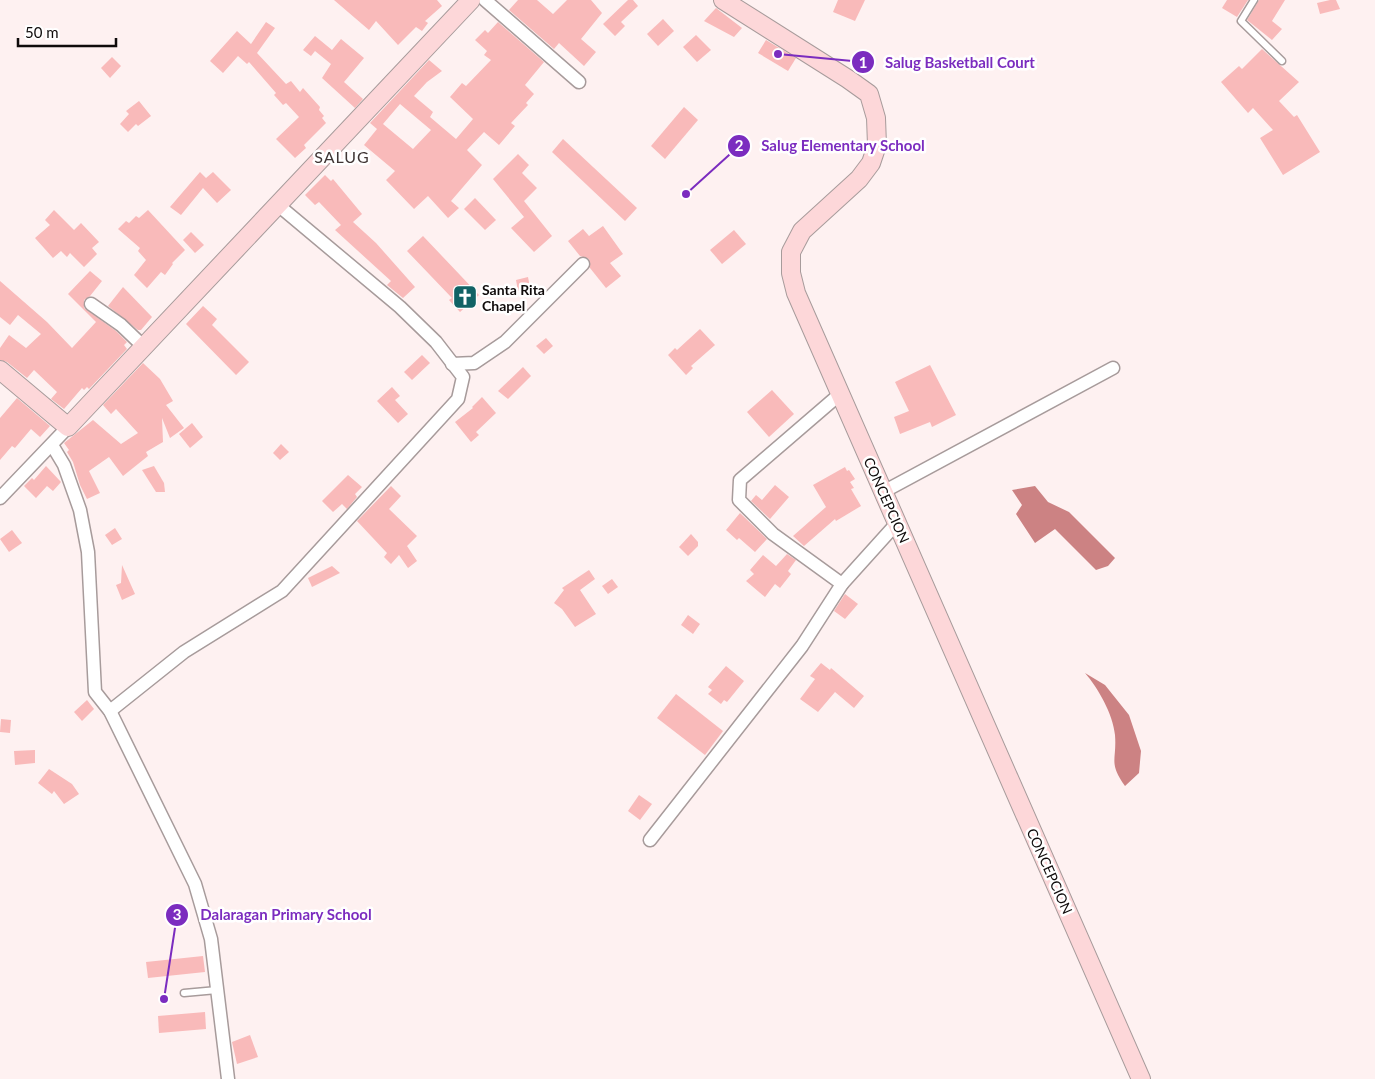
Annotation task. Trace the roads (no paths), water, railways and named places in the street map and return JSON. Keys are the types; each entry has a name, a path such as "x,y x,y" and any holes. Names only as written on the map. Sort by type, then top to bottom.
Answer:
{"main road":[{"path":"0,370 30,393 68,427 471,0"},
{"name":"CONCEPCION","path":"723,0 869,94 876,118 877,145 871,163 859,179 802,231 791,252 791,273 796,293 1141,1079"}],"street":[{"path":"485,0 579,82"},
{"path":"110,711 184,652 282,591 458,399 463,377 436,342 400,307 278,205"},
{"path":"452,364 474,363 505,342 583,264"},
{"path":"91,304 121,325 144,347"},
{"path":"883,492 1113,368"},
{"path":"840,394 740,480 738,490 739,500 773,534 842,584"},
{"path":"0,498 68,427"},
{"path":"52,445 64,465 80,510 88,552 96,692 110,711 195,884 211,939 228,1079"},
{"path":"650,840 802,646 842,584 897,523"}],"lane":[{"path":"1254,0 1241,21 1282,61"},
{"path":"184,993 218,990"}],"place":[{"name":"Salug Basketball Court","path":"778,54"},
{"name":"Salug Elementary School","path":"686,194"},
{"name":"Santa Rita Chapel","path":"465,297"},
{"name":"Dalaragan Primary School","path":"164,999"}],"district":[{"name":"SALUG","path":"342,156"}]}
